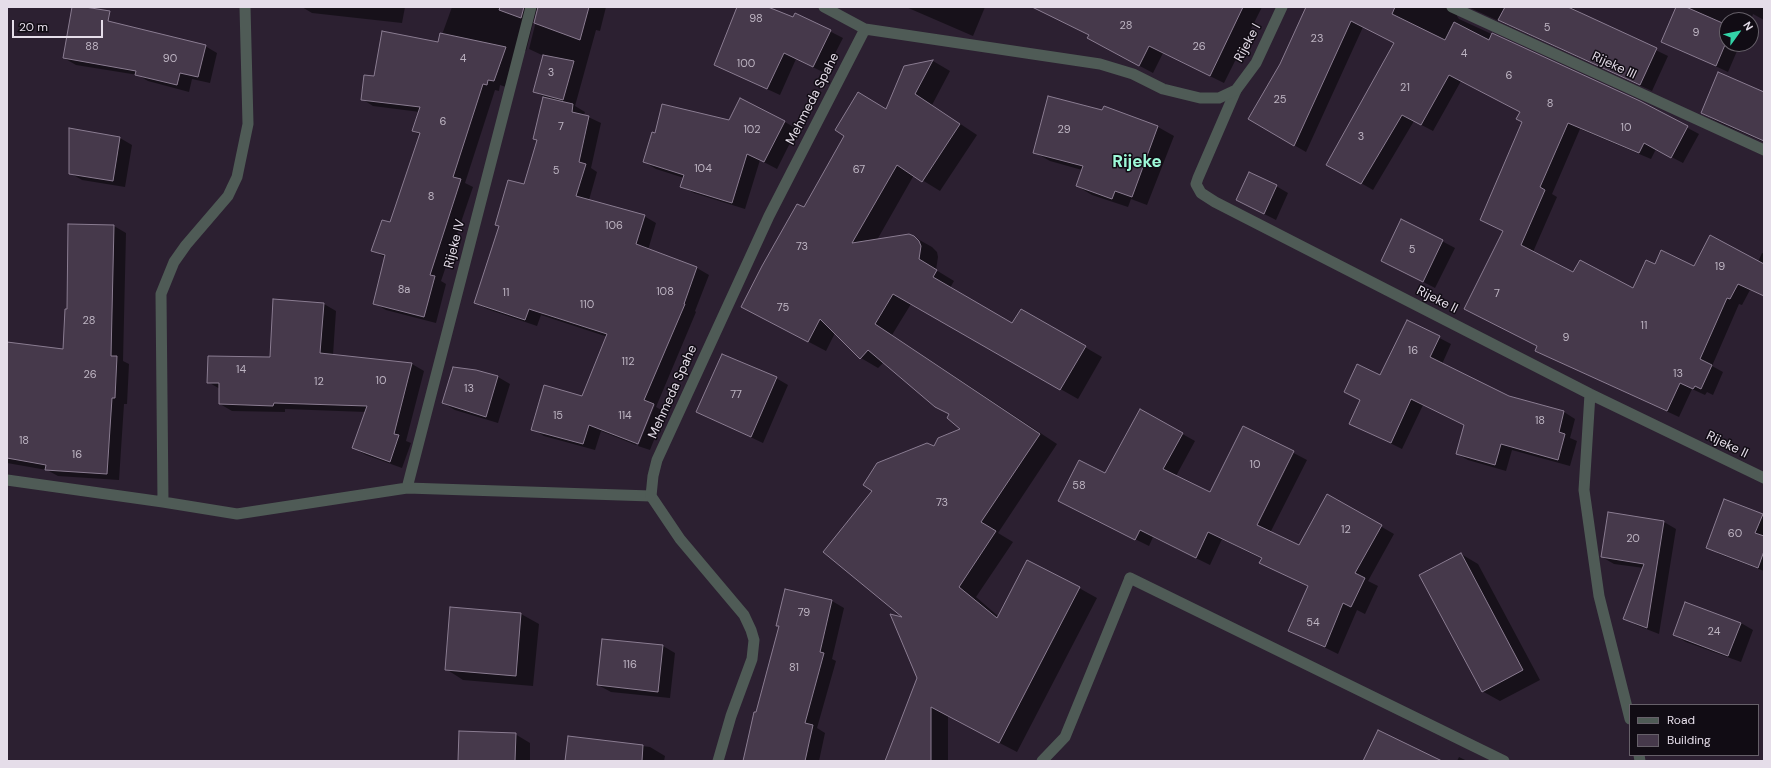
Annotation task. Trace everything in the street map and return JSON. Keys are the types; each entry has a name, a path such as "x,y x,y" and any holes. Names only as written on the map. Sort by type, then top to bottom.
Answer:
{"street":[{"path":"163,502 161,294 174,262 186,245 228,196 237,177 248,124 245,7"},
{"name":"Rijeke IV","path":"407,488 531,7"},
{"path":"824,7 866,29 1100,64 1133,74 1163,89 1200,98 1219,98 1236,90"},
{"name":"Rijeke I","path":"1236,90 1256,63 1282,7"},
{"name":"Rijeke III","path":"1452,7 1764,150"},
{"name":"Mehmeda Spahe","path":"651,496 652,476 657,460 705,353 769,216 866,29"},
{"name":"Rijeke II","path":"1236,90 1198,178 1196,184 1201,193 1215,202 1590,394 1764,478"},
{"path":"1590,394 1584,490 1599,596 1629,715"},
{"path":"7,480 237,514 407,488 651,496 680,539 744,615 754,640 752,659 731,716 718,761"},
{"path":"1042,761 1065,737 1130,578 1504,761"}],"building":[{"path":"72,7 85,7 110,11 108,21 206,45 198,77 180,73 177,85 135,75 136,71 63,58"},
{"path":"500,7 524,7 521,18 499,10"},
{"path":"538,7 589,7 580,40 534,23"},
{"path":"737,7 768,7 793,17 795,13 831,30 813,67 784,53 767,89 714,65"},
{"path":"1032,7 1243,7 1210,76 1149,46 1139,66 1087,38 1089,35"},
{"path":"1306,7 1395,7 1392,14 1445,40 1454,22 1489,40 1492,33 1640,101 1688,126 1671,158 1644,143 1639,153 1568,123 1540,187 1545,190 1521,245 1573,272 1580,260 1633,288 1646,260 1655,264 1661,250 1694,266 1710,235 1764,264 1764,296 1738,284 1730,299 1727,298 1700,359 1712,365 1701,389 1695,386 1693,389 1680,383 1667,411 1535,351 1537,346 1464,309 1503,231 1480,220 1522,122 1516,119 1520,112 1449,75 1421,125 1402,115 1361,184 1326,165 1394,43 1351,21 1294,146 1248,119 1280,64"},
{"path":"1505,7 1568,7 1657,48 1640,85 1498,20"},
{"path":"1676,7 1686,7 1719,21 1719,52 1722,52 1716,66 1661,42"},
{"path":"382,31 438,42 440,33 506,47 494,81 488,80 487,85 483,84 453,177 461,179 430,275 435,276 424,317 373,304 385,255 371,251 382,220 390,222 420,133 412,131 420,107 361,100 364,75 374,76"},
{"path":"543,55 574,61 563,100 533,92"},
{"path":"933,60 915,94 960,124 922,182 897,165 852,243 909,234 914,236 919,241 921,246 919,259 937,270 933,277 1012,323 1021,309 1086,346 1060,390 893,294 875,324 1040,434 981,522 996,531 959,587 997,618 1027,560 1080,587 999,743 931,707 931,761 885,761 917,678 890,614 902,617 823,552 872,491 863,485 877,463 927,443 934,446 938,438 960,429 947,418 949,414 935,407 868,350 860,359 820,319 808,342 741,307 797,204 804,207 844,136 835,130 858,92 886,109 904,66"},
{"path":"1718,72 1764,92 1764,141 1701,113"},
{"path":"1048,96 1102,110 1104,106 1158,126 1132,197 1115,191 1112,199 1076,186 1083,166 1033,153"},
{"path":"543,97 573,104 572,112 589,116 579,162 586,164 576,196 645,215 636,244 697,267 685,304 644,400 654,404 638,444 589,425 583,444 531,430 544,385 582,396 607,334 529,309 525,320 474,303 499,226 495,225 508,180 524,184 537,140 533,139"},
{"path":"740,98 785,121 764,162 747,154 732,203 680,187 684,175 643,162 652,132 655,133 662,104 729,120"},
{"path":"69,128 120,137 113,181 69,174"},
{"path":"1249,172 1277,185 1264,214 1236,200"},
{"path":"1401,219 1443,240 1423,282 1381,261"},
{"path":"68,224 114,225 111,356 117,356 115,398 112,398 107,474 45,470 46,465 7,458 7,342 63,349 65,309 67,309"},
{"path":"273,299 324,303 320,353 412,363 394,434 399,435 390,462 352,448 367,406 274,403 273,406 219,404 219,383 207,383 208,356 270,357"},
{"path":"1407,320 1440,336 1430,357 1509,396 1564,411 1559,432 1565,434 1558,460 1501,444 1495,465 1456,454 1464,425 1411,399 1391,443 1349,424 1360,400 1344,392 1357,364 1380,375"},
{"path":"722,354 777,377 751,437 696,412"},
{"path":"453,367 476,370 498,376 486,417 442,403"},
{"path":"1140,409 1183,433 1163,469 1210,492 1243,426 1294,451 1257,525 1299,545 1327,494 1382,525 1355,573 1365,578 1351,607 1343,603 1325,647 1288,631 1308,586 1259,563 1262,558 1208,532 1196,558 1140,530 1135,540 1058,501 1079,460 1105,473"},
{"path":"1724,499 1763,514 1755,533 1764,536 1764,551 1758,568 1706,548"},
{"path":"1608,512 1664,521 1647,628 1623,619 1644,564 1601,557"},
{"path":"1461,553 1523,670 1482,692 1419,575"},
{"path":"785,589 832,600 820,652 824,653 805,723 813,725 805,761 743,761 754,712 756,712 779,626 776,626"},
{"path":"1685,602 1741,623 1728,656 1673,635"},
{"path":"450,607 521,613 516,676 445,670"},
{"path":"602,639 663,645 658,692 597,685"},
{"path":"1378,730 1442,761 1363,761"},
{"path":"459,731 516,733 515,761 458,761"},
{"path":"568,736 643,745 642,761 565,761"}],"district":[{"name":"Rijeke","path":"1137,163"}]}
